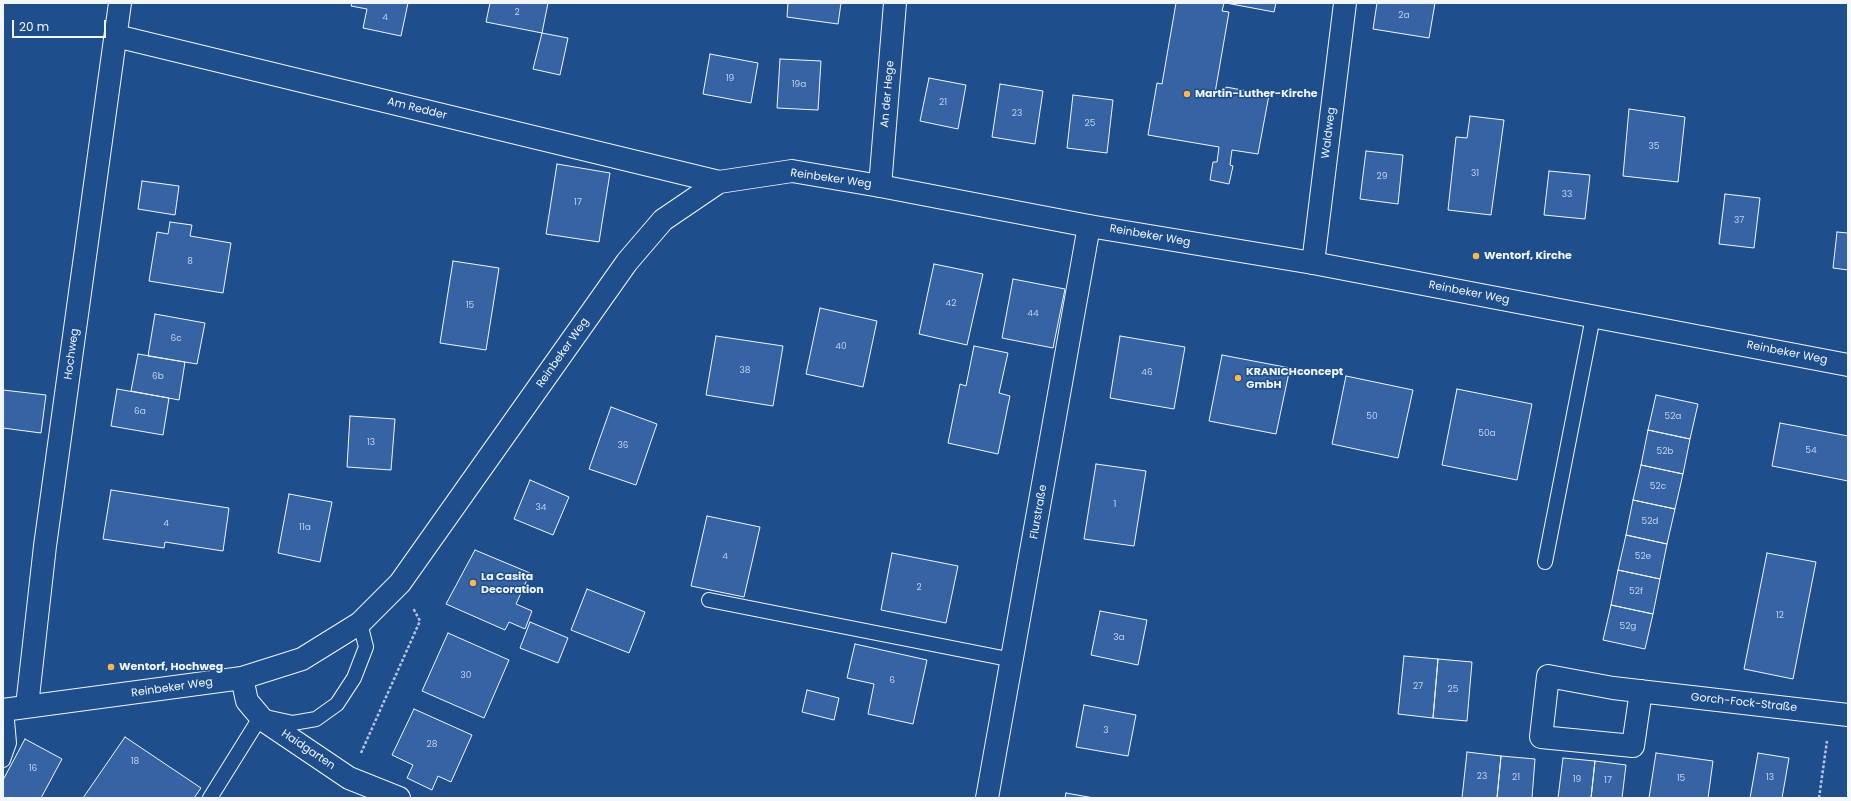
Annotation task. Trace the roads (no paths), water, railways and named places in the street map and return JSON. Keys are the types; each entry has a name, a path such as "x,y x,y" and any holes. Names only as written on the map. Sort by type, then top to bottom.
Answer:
{"street":[{"name":"Hochweg","path":"12,708 45,546 120,3"},
{"name":"An der Hege","path":"880,186 895,3"},
{"name":"Waldweg","path":"1313,264 1345,3"},
{"name":"Am Redder","path":"116,36 719,182"},
{"name":"Reinbeker Weg","path":"12,708 242,678 302,659 360,623 400,583 627,262 663,220 719,182 792,171 880,186 1089,226 1313,264 1848,365"},
{"name":"Flurstraße","path":"987,798 1013,660 1089,226"},
{"name":"Gorch-Fock-Straße","path":"1641,691 1633,746 1541,737 1548,676 1641,691 1840,714"},
{"name":"Haidgarten","path":"242,678 247,701 263,720 349,778 399,798"}],"lane":[{"path":"1545,562 1594,317"},
{"path":"709,600 1013,660"},
{"path":"210,798 261,716 293,723 316,719 337,704 354,678 366,646 360,623"},
{"path":"3,760 9,742 12,708"}],"place":[{"name":"Martin-Luther-Kirche","path":"1187,94"},
{"name":"Wentorf, Kirche","path":"1476,256"},
{"name":"KRANICHconcept GmbH","path":"1238,378"},
{"name":"La Casita Decoration","path":"473,583"},
{"name":"Wentorf, Hochweg","path":"111,667"}]}
